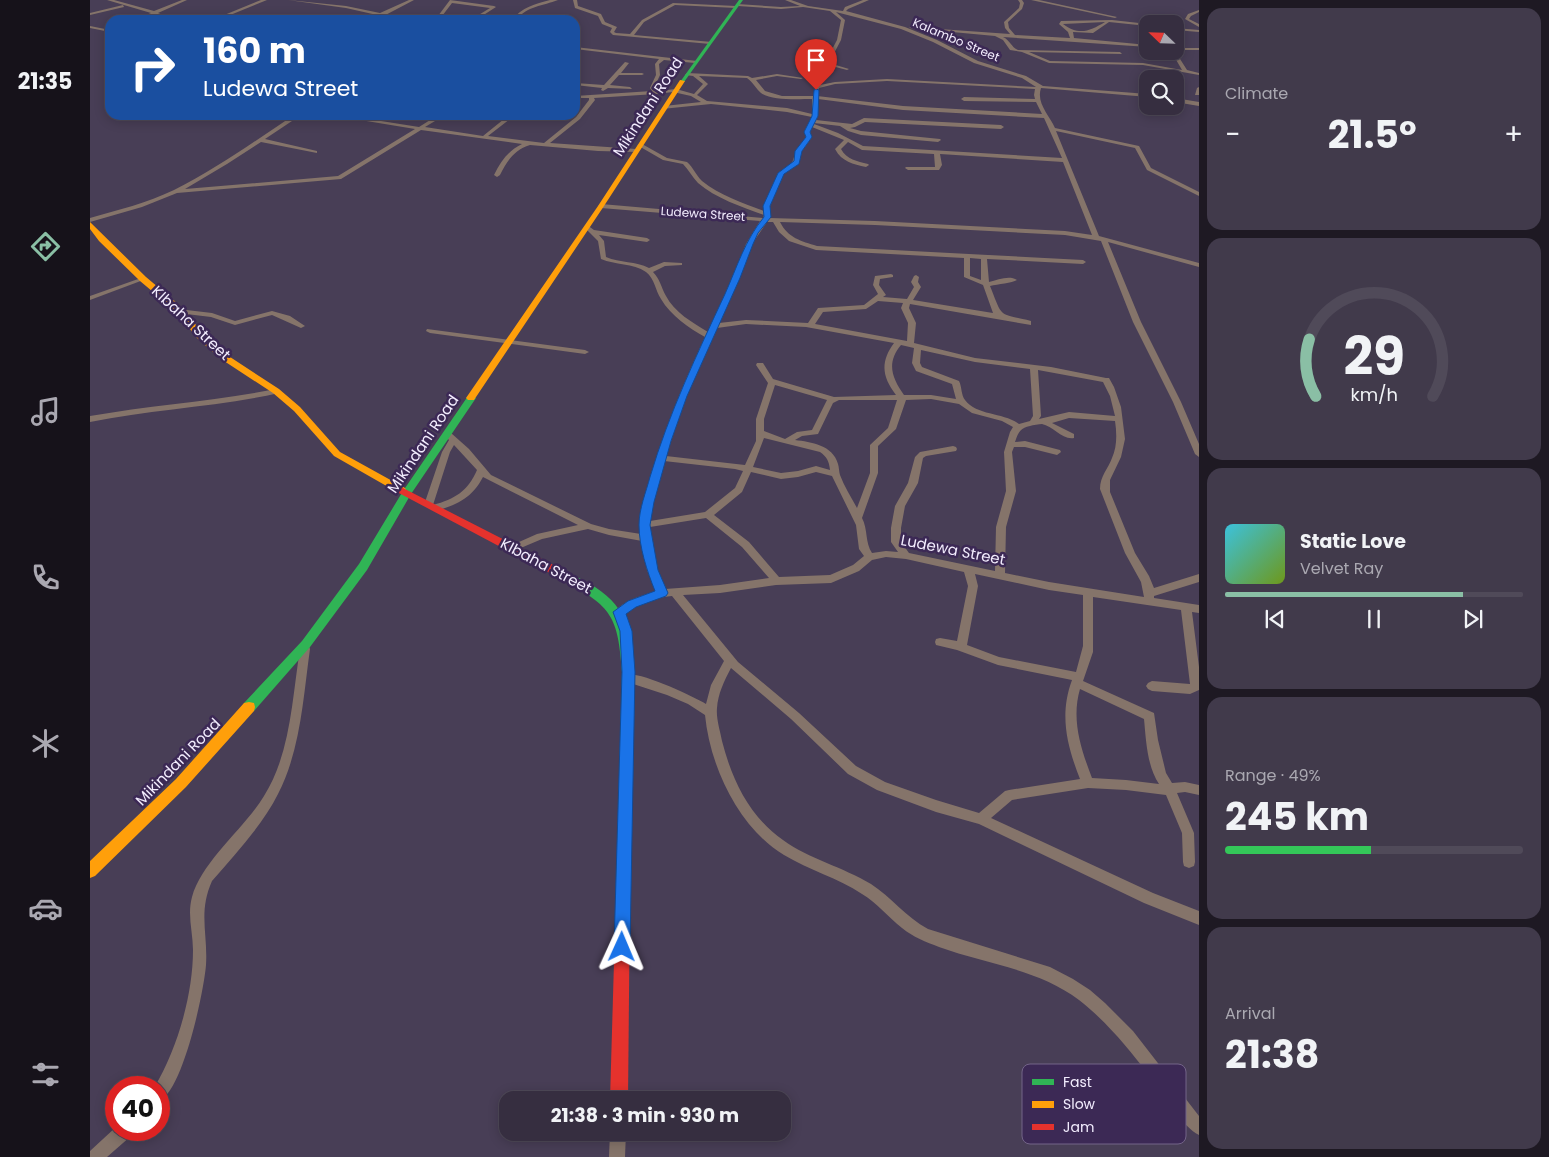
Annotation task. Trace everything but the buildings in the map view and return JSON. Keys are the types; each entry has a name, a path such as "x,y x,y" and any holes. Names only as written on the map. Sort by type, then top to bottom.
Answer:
{"main road":[{"name":"Mikindani Road","path":"90,871 181,783 306,644 363,567 407,493 450,437 509,342 589,229 601,206 664,108 676,90 691,74 695,62 741,4"},
{"name":"KIbaha Street","path":"90,224 143,279 181,311 199,334 224,357 276,391 297,409 337,454 407,493 596,592 619,612"},
{"path":"618,1091 628,678 626,631 619,612"}],"street":[{"path":"110,0 162,15"},
{"path":"147,15 185,0"},
{"path":"228,15 265,0"},
{"path":"290,0 346,7 379,14 399,8 412,0"},
{"path":"517,15 526,9 556,0"},
{"path":"575,0 576,7 600,15 603,23 614,26 613,33 710,43"},
{"path":"669,0 711,6 741,4 781,8 806,6"},
{"path":"741,4 754,0"},
{"name":"Kalambo Street","path":"787,0 806,6 844,12 903,28 935,40 976,62 1024,77 1038,87 1139,95"},
{"path":"844,12 851,5 867,0"},
{"path":"1014,36 1007,28 1006,22 1021,8 1022,3 1020,0"},
{"path":"1033,0 1107,15 1131,23"},
{"path":"441,15 452,1 494,7 480,15"},
{"path":"630,36 646,18 674,4 681,3"},
{"path":"90,14 128,6"},
{"path":"832,11 843,20 841,36 826,63 818,87 814,121 807,132 809,137 798,153 797,162 781,173 767,206 766,217 755,232 682,396 662,458 648,502 644,525 652,570 668,593 712,636 730,660 796,716 852,770 881,786 982,819 1149,898 1199,918"},
{"path":"1199,11 1190,14 1187,18 1188,21 1199,26"},
{"path":"1072,39 1070,31 1061,23 1110,21 1139,24"},
{"path":"1070,31 1091,32 1110,21"},
{"path":"90,27 105,30"},
{"path":"903,28 938,29 1139,45"},
{"path":"1184,30 1199,31"},
{"path":"990,34 1005,39 1012,49 1048,62 1142,64 1186,70 1199,74"},
{"path":"580,49 695,62"},
{"path":"580,54 584,49"},
{"path":"1184,50 1199,49"},
{"path":"1023,52 1076,51 1120,53"},
{"path":"652,87 658,75 657,64 662,59"},
{"path":"1178,60 1186,70"},
{"path":"580,115 593,96 605,87 610,79 618,74 627,63"},
{"path":"826,63 847,69"},
{"path":"618,74 642,74"},
{"path":"691,74 744,76 752,79 777,75 801,78"},
{"path":"691,74 706,84 694,96"},
{"path":"752,79 759,90 768,94 786,97 816,97 877,106 1044,116"},
{"path":"818,87 835,83 880,80 1038,87 1037,101 1053,129 1137,322 1177,402 1199,454"},
{"path":"580,84 636,89 652,87"},
{"path":"959,84 968,112"},
{"path":"652,87 652,90 656,93"},
{"path":"1197,94 1199,88"},
{"path":"580,97 656,93 676,90 705,102"},
{"path":"964,99 1037,101"},
{"path":"664,108 705,102 787,110 814,121 862,148 937,154 1065,160"},
{"path":"1184,102 1199,104"},
{"path":"90,220 140,206 176,191 291,120"},
{"path":"288,122 295,120"},
{"path":"367,120 533,143 606,150 638,148 685,163 699,181 766,217"},
{"path":"176,191 339,178 434,120"},
{"path":"485,136 506,120"},
{"path":"546,144 576,120"},
{"path":"814,121 845,126 853,126 861,120 869,120 1001,127"},
{"path":"845,126 850,130 860,133 938,140"},
{"path":"1053,129 1137,146 1149,169 1199,194"},
{"path":"261,140 315,152"},
{"path":"847,140 838,149 842,155 850,161 866,165"},
{"path":"497,175 502,162 510,154 522,146 533,143"},
{"path":"908,168 937,169 937,154"},
{"name":"Ludewa Street","path":"601,206 766,217 776,221 940,226 1065,234 1100,239 1199,264"},
{"path":"776,221 780,231 792,240 816,248 1083,262"},
{"path":"589,229 647,240"},
{"path":"589,229 601,241 604,259 637,265 649,271 657,279 660,291 670,306 708,336"},
{"path":"967,255 967,277 986,284 1014,280"},
{"path":"984,256 986,284 995,306 995,311 1004,318"},
{"path":"649,271 664,264 680,264"},
{"path":"966,267 984,270"},
{"path":"810,326 821,310 866,308 881,297 883,293 876,285 877,277 891,276"},
{"path":"910,345 911,319 905,308 918,287 914,282 916,277"},
{"path":"90,298 143,279"},
{"path":"877,299 908,301 982,313 1028,323"},
{"path":"181,311 212,315 235,323 272,313 287,318 301,326"},
{"path":"713,326 746,322 810,326 899,342 975,360 1034,367 1106,380 1116,403 1121,435 1118,456 1108,473 1105,487 1122,536 1148,584 1150,597 1199,578"},
{"path":"430,331 585,352"},
{"path":"899,342 891,354 888,367 890,380 902,398"},
{"path":"918,347 917,367 956,383 962,402"},
{"path":"760,365 772,382 833,399 846,397 931,397 962,402 983,414 1008,420 1018,426 1044,422 1069,415 1118,419"},
{"path":"1033,423 1038,416 1034,386 1034,367"},
{"path":"644,525 708,515 739,490 760,441 760,419 772,382"},
{"path":"90,420 126,412 247,397 276,391"},
{"path":"858,517 874,473 874,445 892,430 902,398"},
{"path":"787,441 800,434 815,432 833,399"},
{"path":"1044,422 1071,436"},
{"path":"1000,576 1001,527 1011,491 1008,467 1010,445 1011,437 1018,426"},
{"path":"761,433 775,439 814,446 824,450 834,460 835,474 858,517 864,533 862,542 865,552 869,557"},
{"path":"482,470 476,484 469,492 447,504 432,506 450,437 466,451 488,477 564,516 588,526 609,532 646,538"},
{"path":"1010,445 1025,444 1056,452"},
{"path":"906,556 896,542 896,528 900,506 913,483 919,457 923,454 953,449"},
{"path":"662,458 748,469 781,476 820,469 835,474"},
{"path":"708,515 755,552 776,580"},
{"path":"513,548 540,536 588,526"},
{"name":"Ludewa Street","path":"619,612 632,604 668,593 720,589 776,580 831,579 856,568 869,557 886,554 906,556 969,570 1088,592 1150,597 1199,609"},
{"path":"961,647 973,586 969,570"},
{"path":"1088,592 1088,646 1070,712 1070,732 1088,783"},
{"path":"1152,686 1190,689 1196,686 1186,607"},
{"path":"940,642 961,647 998,661 1078,680 1150,716 1154,750 1160,775 1183,819 1188,833 1189,862"},
{"path":"170,1076 179,1051 196,986 200,952 195,908 199,892 207,877 273,792 281,775 289,752 306,644"},
{"path":"730,660 714,693 711,713 720,760 738,801 756,826 797,856 852,880 876,895 899,918 923,933 1050,974 1089,997 1151,1064"},
{"path":"628,678 680,694 711,713"},
{"path":"982,819 1009,796 1088,783 1168,790 1185,788 1199,790"},
{"path":"1186,1110 1199,1127"},
{"path":"95,1157 113,1141"},
{"path":"617,1157 618,1141"}],"traffic: fast":[{"path":"682,81 741,0"},
{"path":"249,707 306,644 363,567 407,493 471,398"},
{"path":"567,577 584,586 608,603 616,612 625,636 628,672 623,893"}],"traffic: slow":[{"path":"471,398 601,206 682,81"},
{"path":"90,224 102,239 143,279 181,311 199,335 224,357 276,391 297,409 337,454 401,490"},
{"path":"90,871 181,783 249,707"}],"traffic: jam":[{"path":"401,490 567,577"},
{"path":"619,1091 623,893"}],"route":[{"path":"622,947 628,672 626,631 619,612 632,604 662,593 652,570 644,525 648,502 657,477 666,441 682,396 736,278 749,244 755,232 768,217 766,214 767,206 771,194 783,170 797,162 798,151 809,137 807,132 815,116 816,90"}]}
